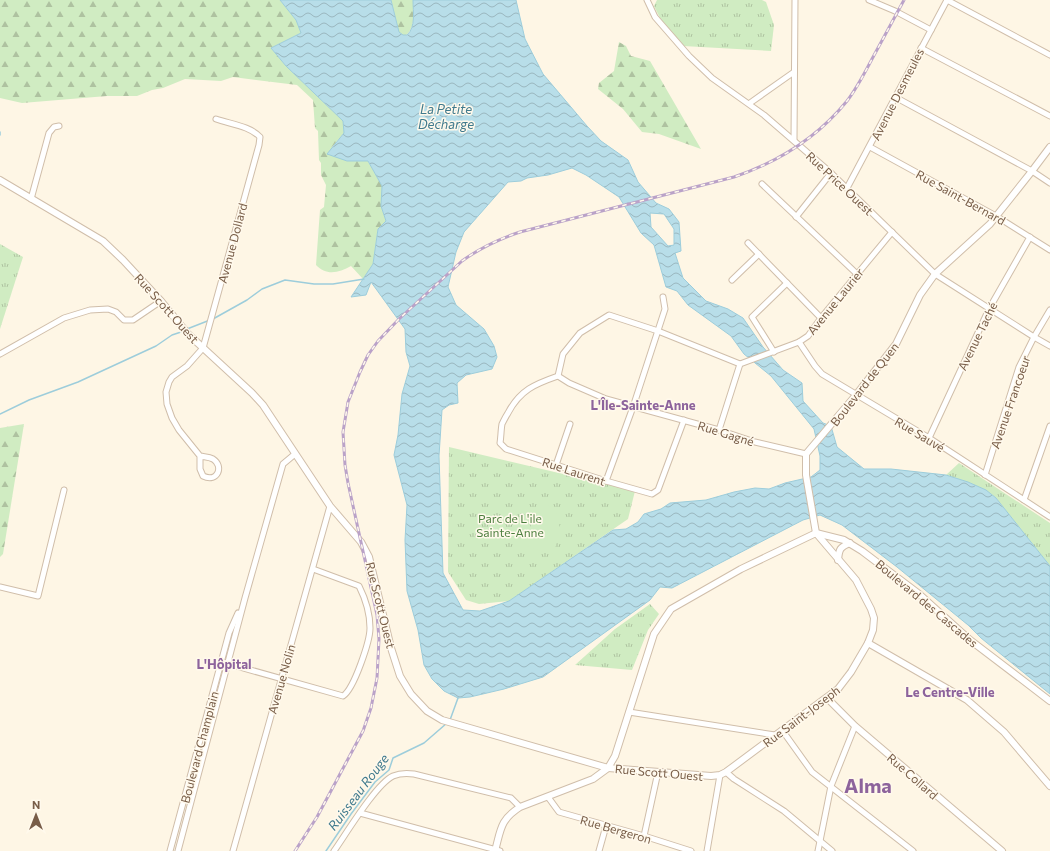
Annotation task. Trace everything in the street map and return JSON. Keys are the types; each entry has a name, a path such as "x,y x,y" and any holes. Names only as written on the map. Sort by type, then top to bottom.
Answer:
{"street":[{"name":"Rue Price Ouest","path":"647,0 655,17 689,56 712,78 750,103 794,140 847,188 935,274 1050,346"},
{"path":"794,140 795,0"},
{"path":"869,0 894,10 932,30"},
{"path":"884,7 886,0"},
{"path":"947,0 1050,55"},
{"name":"Avenue Desmeules","path":"847,188 947,0"},
{"path":"921,48 1050,116"},
{"path":"750,103 794,72"},
{"path":"895,97 1050,183"},
{"name":"Avenue Dollard","path":"203,348 260,137 256,133 249,130 216,119"},
{"path":"31,199 44,148 54,127 59,126"},
{"name":"Rue Saint-Bernard","path":"870,147 996,216 1050,250"},
{"name":"Boulevard de Quen","path":"806,454 856,395 896,344 920,295 935,274 990,224 1050,147"},
{"path":"796,217 831,173"},
{"name":"Rue Scott Ouest","path":"0,180 102,241 123,260 161,301 184,330 263,405 330,506 361,542 370,557 390,648 400,676 411,694 427,711 442,720 608,768 711,776 723,774"},
{"path":"762,184 857,274"},
{"name":"Avenue Laurier","path":"740,364 799,342 808,336 892,232"},
{"name":"Avenue Taché","path":"929,438 989,308 1030,237"},
{"path":"748,243 821,318"},
{"path":"732,280 759,254"},
{"path":"774,352 752,317 787,283"},
{"path":"606,481 633,407 665,309 663,297"},
{"path":"0,354 64,318 90,310 108,309 116,312 124,320 133,320 161,301"},
{"name":"Avenue Francoeur","path":"985,474 1019,367 1050,310"},
{"path":"558,376 563,354 580,333 609,315 658,331 740,364 719,430"},
{"name":"Rue Sauvé","path":"799,342 822,374 929,438 1050,517"},
{"path":"200,456 211,458 216,461 219,471 213,478 203,476 200,469 200,456 179,430 172,418 167,404 166,392 172,377 186,366 203,348"},
{"name":"Rue Gagné","path":"558,376 569,383 606,399 719,430 755,442 806,454"},
{"name":"Rue Laurent","path":"558,376 533,386 520,395 512,405 502,424 500,443 506,449 652,494 658,490 684,420"},
{"path":"556,465 570,424"},
{"path":"1024,500 1050,426"},
{"name":"Boulevard Champlain","path":"178,851 245,598 283,464 295,454"},
{"path":"360,813 497,851 502,826 507,816 520,807 593,779 608,768 615,756 654,634 671,609 741,569 816,533 806,475 806,454"},
{"path":"0,587 38,596 64,490"},
{"name":"Avenue Nolin","path":"233,851 330,506"},
{"name":"Boulevard des Cascades","path":"816,533 850,543 862,550 919,594 970,640 1050,701"},
{"name":"Rue Saint-Joseph","path":"723,774 838,689 848,677 868,643 874,623 872,609 856,580 816,533"},
{"path":"838,560 838,550 841,546 850,543"},
{"path":"222,662 342,696 345,694 352,685 369,638 370,626 364,596 359,586 313,569"},
{"name":"Boulevard Champlain","path":"170,851 230,633 245,598"},
{"path":"868,643 967,700 1004,732 1050,786"},
{"name":"Rue Collard","path":"827,698 855,726 1002,851"},
{"path":"629,712 775,735"},
{"path":"818,851 831,786 855,726"},
{"path":"782,730 811,772 913,851"},
{"path":"644,836 658,772"},
{"path":"334,851 373,795 393,776 404,773 414,774 511,798 520,807"},
{"path":"707,851 723,774 734,779 784,811 832,851"},
{"name":"Rue Bergeron","path":"548,797 559,812 691,851"},
{"path":"599,851 606,826"}],"green space":[{"path":"0,0 280,0 296,20 301,33 271,48 286,66 343,121 344,133 332,147 347,161 368,161 382,186 381,206 386,221 378,229 373,264 363,279 351,266 337,272 328,272 316,265 320,210 324,207 326,185 321,175 318,131 315,128 313,100 297,85 233,77 221,81 185,79 137,96 107,96 22,103 0,98"},
{"path":"391,0 413,0 413,24 406,35 399,32"},
{"path":"657,0 762,0 766,2 774,25 771,51 683,46 662,22 654,6"},
{"path":"619,42 626,46 631,56 650,61 701,149 659,134 642,132 623,109 598,89 599,83 614,71"},
{"path":"0,244 23,257 0,329"},
{"path":"24,424 3,554 0,557 0,428"},
{"name":"Parc de L'ile Sainte-Anne","path":"449,447 635,491 628,519 509,601 479,604 466,600 448,572"},
{"path":"959,463 1050,523 1050,566 996,498 979,487 946,475"},
{"path":"538,504 555,507 561,532 552,555 524,545"},
{"path":"650,604 659,614 648,630 632,670 575,665 615,629"}],"water":[{"name":"La Petite Décharge","path":"280,0 391,0 399,32 403,35 407,35 413,24 413,0 516,0 525,39 543,74 601,141 628,160 638,182 656,203 669,209 679,222 681,251 675,253 683,278 706,301 728,309 743,318 763,347 783,370 802,383 803,401 823,423 831,426 837,447 864,469 891,469 946,475 986,490 996,498 1050,566 1050,694 897,567 842,525 820,515 803,520 672,588 660,587 650,600 543,677 504,689 470,697 458,698 444,691 432,679 424,665 418,630 407,591 405,540 407,505 394,455 398,435 402,394 410,366 406,352 405,329 371,282 366,295 351,297 373,264 378,229 386,221 381,206 382,186 368,161 347,161 327,154 344,133 343,121 286,66 271,48 301,33 296,20","holes":["572,168 586,175 619,197 641,233 654,245 666,287 677,291 688,305 731,336 744,354 771,376 814,429 820,456 820,470 811,477 785,483 769,489 755,488 706,500 670,503 661,509 644,514 638,522 626,529 613,530 509,601 480,611 463,610 443,573 439,456 442,410 449,405 458,403 457,383 466,375 492,369 497,357 494,346 484,329 456,305 448,287 456,252 464,232 508,182 521,181 527,178 548,175","650,213 664,214 674,229 674,245 668,246 651,227"]}],"waterway":[{"path":"213,319 247,300 262,289 285,280 314,284 333,284 364,279"},
{"path":"187,329 210,320"},
{"path":"0,414 29,400 78,382 156,346 172,335 184,331"},
{"name":"Ruisseau Rouge","path":"450,720 458,698"},
{"name":"Ruisseau Rouge","path":"326,851 375,782 389,770 393,758 424,743 447,723"}],"railway":[{"path":"295,851 317,817 363,731 371,708 377,678 379,639 377,615 348,483 345,465 343,432 348,402 368,355 378,341 399,319 462,261 497,241 520,232 734,177 766,164 796,147 823,126 847,101 860,81 904,0"}],"district":[{"name":"L'Île-Sainte-Anne","path":"643,405"},
{"name":"L'Hôpital","path":"224,664"},
{"name":"Le Centre-Ville","path":"950,692"},
{"name":"Alma","path":"868,785"}]}
